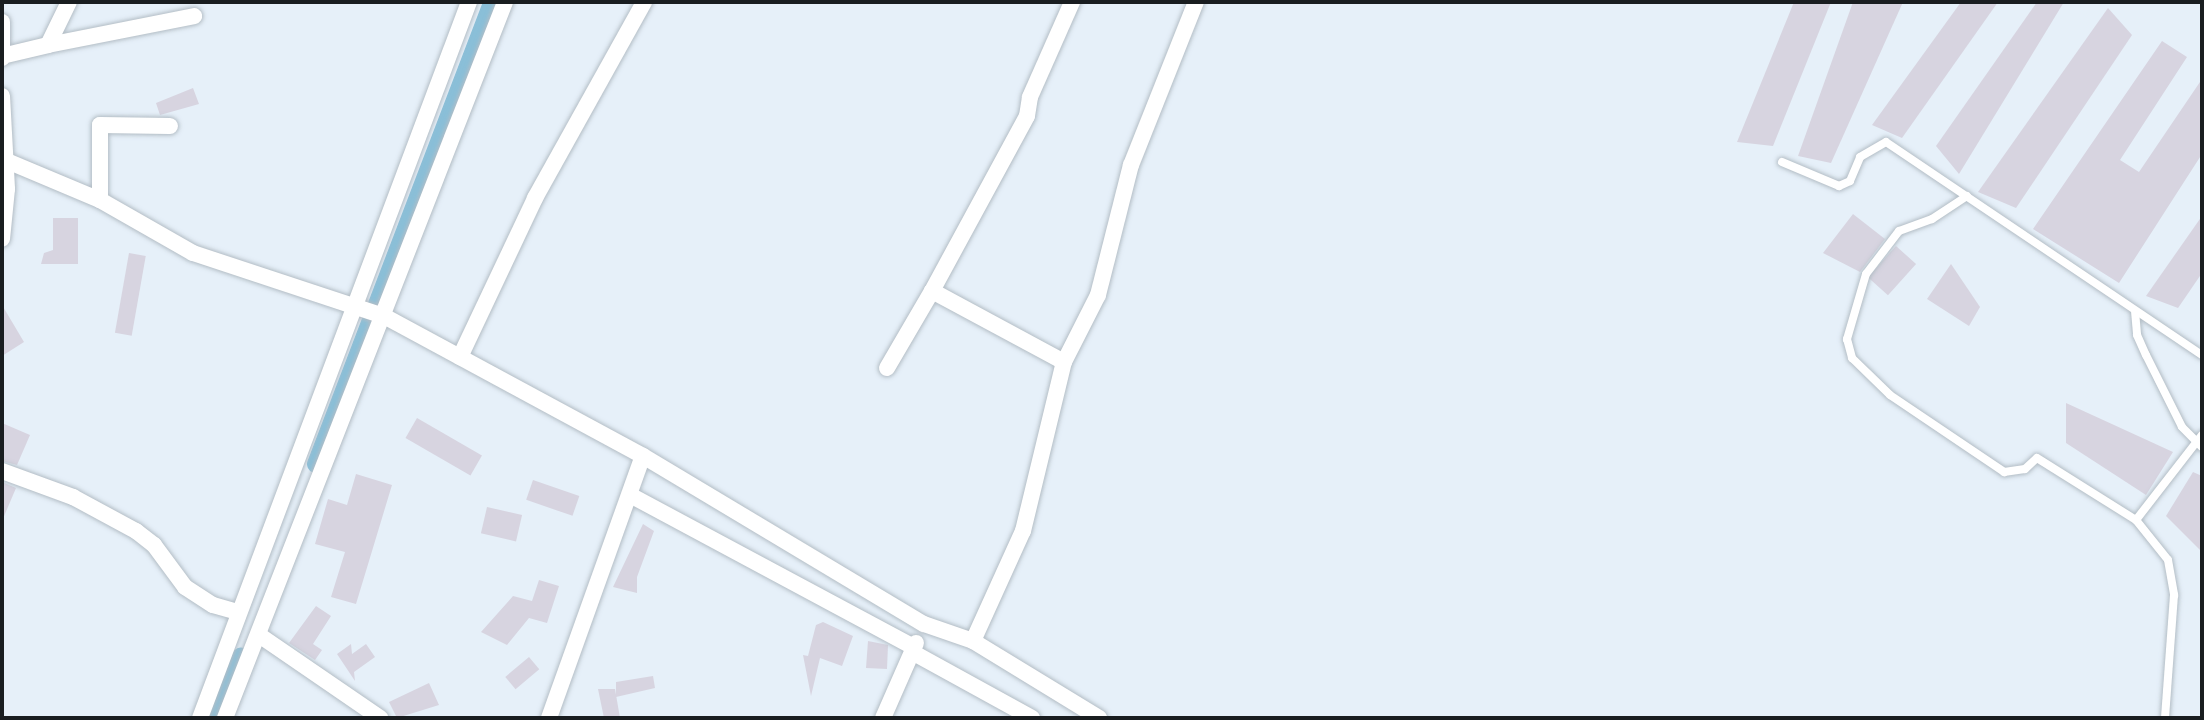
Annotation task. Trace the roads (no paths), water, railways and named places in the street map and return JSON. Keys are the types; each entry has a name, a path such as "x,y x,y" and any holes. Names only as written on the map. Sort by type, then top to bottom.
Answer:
{"street":[{"path":"48,45 69,2"},
{"path":"200,718 469,2"},
{"path":"225,718 505,2"},
{"path":"460,357 536,198 644,2"},
{"path":"887,368 1027,116 1030,97 1072,2"},
{"path":"973,640 1031,508 1064,362 1098,295 1131,184 1131,165 1196,2"},
{"path":"2,22 2,57 48,45 194,16"},
{"path":"2,96 2,239"},
{"path":"100,200 100,125 170,126"},
{"path":"4,161 100,200 193,253 355,303 384,316 643,456 924,624 973,640 1099,718"},
{"path":"932,291 1064,362"},
{"path":"549,718 643,456"},
{"path":"2,471 73,497 136,531 154,545 185,587 213,605 239,612"},
{"path":"630,495 1032,718"},
{"path":"883,718 924,624"},
{"path":"259,635 380,718"}],"lane":[{"path":"1782,162 1839,186 1850,181 1860,157 1886,142 2202,355"},
{"path":"1967,197 1932,219 1899,231 1866,274 1847,339 1852,358 1890,395 2004,471 2025,469 2037,458 2136,520 2168,560 2174,595 2165,718"},
{"path":"2136,311 2137,335 2199,445"},
{"path":"2136,520 2199,445 2202,435"}],"waterway":[{"path":"316,464 492,2"},
{"path":"217,718 241,656"}]}
